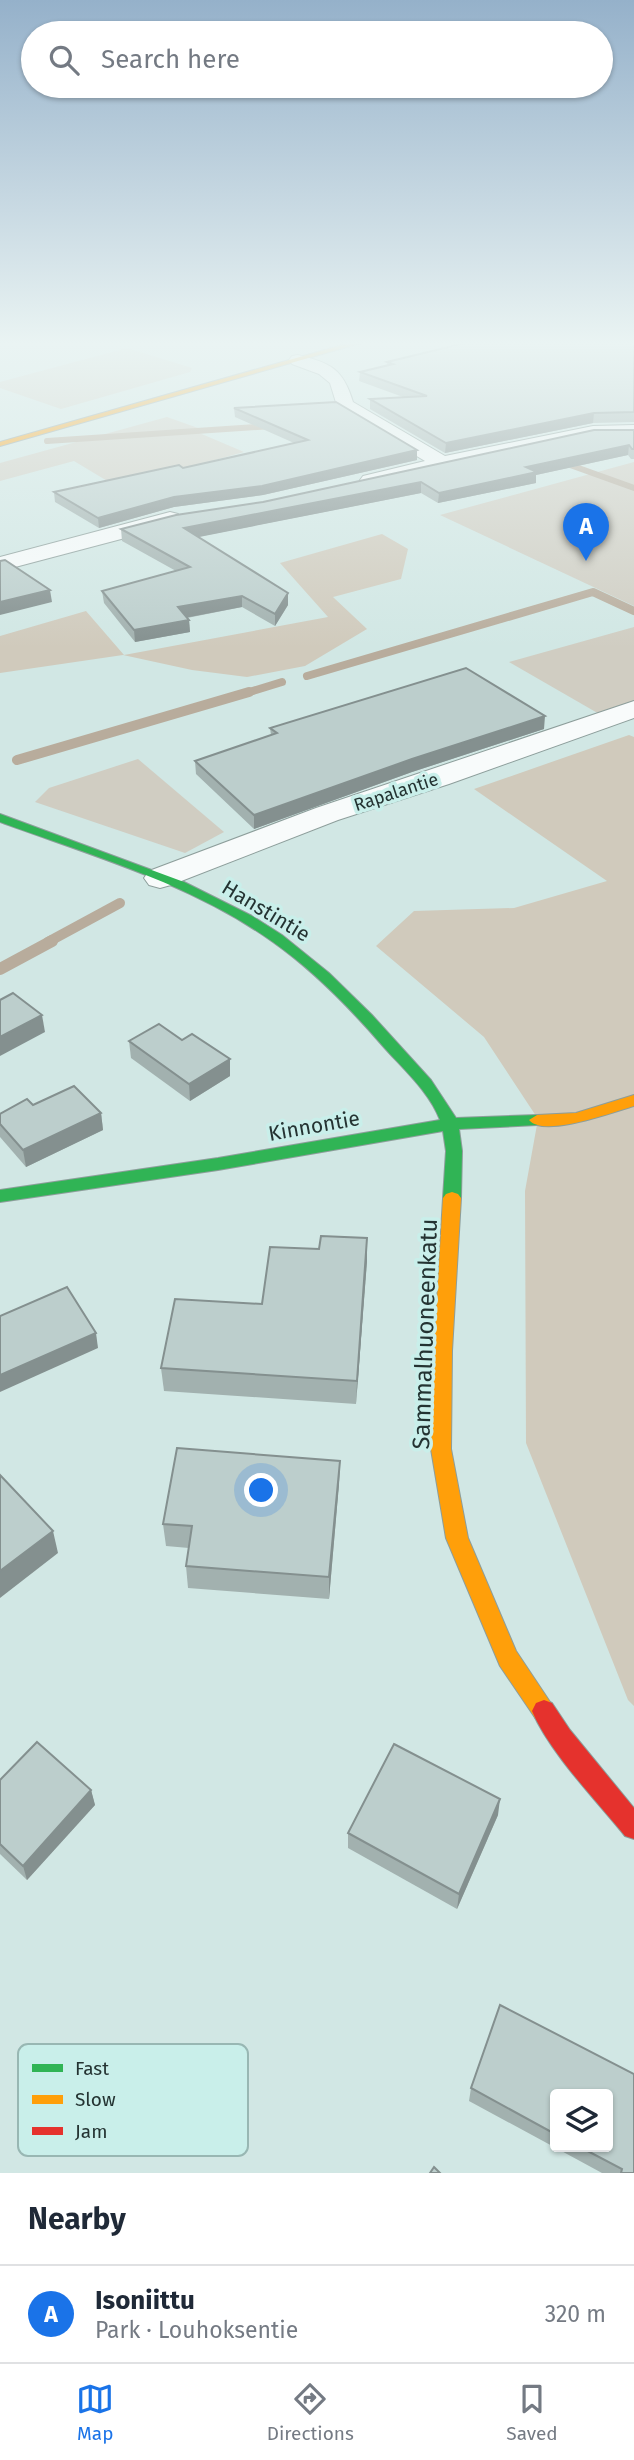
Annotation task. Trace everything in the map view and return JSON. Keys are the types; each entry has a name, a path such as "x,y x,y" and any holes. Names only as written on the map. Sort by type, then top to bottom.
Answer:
{"street":[{"path":"411,444 442,463"},
{"path":"359,482 533,444"},
{"path":"0,564 188,515"},
{"name":"Rapalantie","path":"160,878 327,814 439,778 634,709"},
{"name":"Hanstintie","path":"0,818 160,878 236,914 276,937 311,964 362,1012 434,1096 450,1124"},
{"name":"Kinnontie","path":"0,1196 218,1164 450,1124 577,1118 634,1100"},
{"name":"Sammalhuoneenkatu","path":"450,1124 454,1161 443,1351 441,1449 457,1538 508,1658 562,1738 634,1827"}],"shaded area":[{"path":"68,444 226,444 244,452 197,465 109,482 74,461 0,481 0,463"},
{"path":"634,462 634,606 440,515"},
{"path":"382,534 408,549 401,579 333,597 367,629 305,666 247,677 192,670 123,655 0,673 0,636 86,611 124,655 328,617 280,563"},
{"path":"634,627 634,703 601,715 509,662"},
{"path":"629,735 634,737 634,1706 628,1700 526,1443 525,1191 538,1119 484,1037 376,946 414,911 514,908 607,881 474,789"},
{"path":"138,759 224,832 185,853 35,802 49,788"}],"building":[{"path":"288,444 408,444 417,450 262,486 174,497 98,518 54,492 179,465 183,468"},
{"path":"528,444 634,444 634,449 629,445 526,467 537,472 439,493 421,482 184,528 288,593 275,614 242,596 178,607 189,620 134,630 102,591 190,567 121,529 176,515 263,502"},
{"path":"5,560 50,590 0,602 0,561"},
{"path":"466,668 545,716 412,759 254,815 195,761 277,733 270,728"},
{"path":"13,993 42,1015 0,1037 0,1000"},
{"path":"159,1024 182,1040 192,1034 230,1059 189,1084 129,1041"},
{"path":"74,1086 101,1113 23,1150 0,1124 0,1114 27,1099 33,1105"},
{"path":"321,1236 367,1238 357,1381 161,1368 175,1299 262,1304 270,1247 319,1249"},
{"path":"67,1287 96,1333 0,1375 0,1316"},
{"path":"177,1448 340,1461 329,1577 186,1566 192,1526 163,1524"},
{"path":"0,1475 53,1531 0,1571"},
{"path":"37,1742 91,1790 23,1866 0,1844 0,1780"},
{"path":"394,1744 500,1799 459,1894 348,1833"},
{"path":"500,2005 634,2074 634,2173 621,2173 622,2169 590,2152 613,2152 613,2089 550,2089 550,2131 471,2088"}],"waterway":[{"path":"559,461 634,488"},
{"path":"307,676 593,592 634,611"},
{"path":"243,694 282,682"},
{"path":"17,760 249,692"},
{"path":"48,942 120,903"},
{"path":"0,969 52,941"}],"traffic: fast":[{"path":"0,818 143,870 214,901 277,938 309,963 366,1018 440,1103 450,1124 453,1142 452,1198"},
{"path":"0,1196 218,1164 450,1124 537,1120"}],"traffic: slow":[{"path":"537,1120 577,1118 634,1100"},
{"path":"452,1198 443,1351 441,1449 457,1538 508,1658 544,1711"}],"traffic: jam":[{"path":"544,1711 562,1738 634,1827"}],"place":[{"name":"Isoniittu","path":"586,561"}]}
